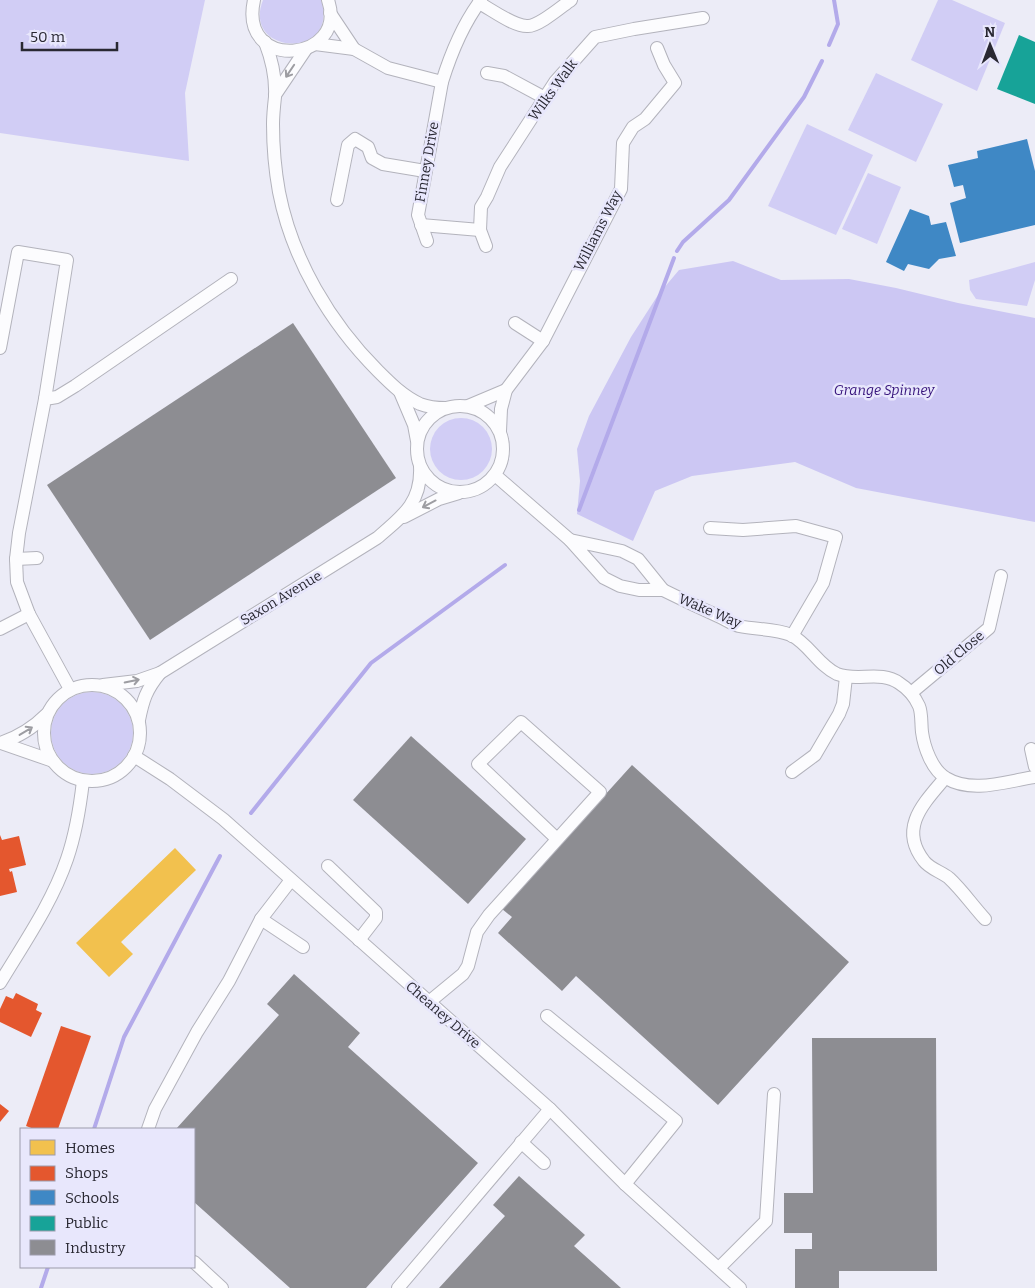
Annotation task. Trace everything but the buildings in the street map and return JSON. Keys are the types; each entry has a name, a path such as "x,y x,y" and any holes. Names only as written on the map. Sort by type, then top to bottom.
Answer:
{"street":[{"path":"254,0 252,10 253,22 271,56 275,95 273,122 275,168 279,193 295,245 315,289 340,327 366,358 400,392 420,404 432,407 468,406 481,411 492,420 500,431 504,446 502,461 495,475 485,484 473,490 460,492 447,490 435,484 420,466 417,454 421,431 427,421 436,413 446,408"},
{"path":"480,1 519,25 530,27 571,0"},
{"name":"Finney Drive","path":"428,241 418,215 442,82 469,16 480,1"},
{"path":"275,95 311,46 323,35 328,25 330,4"},
{"path":"330,4 354,49"},
{"name":"Wilks Walk","path":"486,246 480,230 481,207 500,167 555,82 594,37 703,18"},
{"path":"265,42 286,52 311,46 354,49 388,68 442,82"},
{"name":"Williams Way","path":"500,431 501,409 506,390 543,341 621,189 623,143 633,127 645,119 675,83 664,65 657,48"},
{"path":"487,73 504,76 545,98"},
{"path":"337,200 348,145 355,140 368,147 372,158 383,164 406,166 426,171"},
{"path":"421,225 480,230"},
{"path":"0,348 18,252 67,260 45,399 32,461 16,559 18,582 29,614 70,689"},
{"path":"45,399 57,397 75,386 231,279"},
{"path":"515,323 543,341"},
{"path":"468,406 506,390"},
{"path":"400,392 414,425 418,442"},
{"name":"Saxon Avenue","path":"400,519 416,497 421,481 420,466"},
{"name":"Wake Way","path":"495,475 570,540 604,578 620,586 639,590 663,590 739,626 773,629 792,636 823,665 846,677 884,677 898,682 911,693"},
{"name":"Saxon Avenue","path":"103,685 136,681 160,673 377,538 400,519 439,499 460,492"},
{"path":"710,528 743,530 796,526 836,537 823,583 792,636"},
{"name":"Wake Way","path":"570,540 622,551 638,559 663,590"},
{"path":"16,559 37,558"},
{"name":"Old Close","path":"911,693 989,628 1001,576"},
{"path":"0,629 29,614"},
{"name":"Saxon Avenue","path":"139,722 143,699 149,686 160,673"},
{"path":"792,772 816,755 843,704 846,677"},
{"path":"1,743 23,734 35,726 47,714 54,702 70,689 85,685 103,685 116,691 128,700 135,710 139,722 140,739 134,756 125,768 112,777 98,781 83,780 69,776 57,767 44,742 43,731 47,714"},
{"path":"911,693 920,707 922,735 933,765 945,778 963,785 984,785 1035,778"},
{"path":"429,1002 463,974 468,966 477,932 489,915 600,792 521,722 478,764 557,839"},
{"path":"1,743 53,761"},
{"path":"1031,748 1035,767"},
{"name":"Cheaney Drive","path":"134,756 170,779 223,819 550,1109 625,1184 740,1288"},
{"path":"945,778 922,805 913,824 913,842 924,862 949,878 984,919"},
{"path":"0,983 46,904 67,860 76,827 83,780"},
{"path":"328,866 376,912 376,918 359,940"},
{"path":"148,1128 155,1109 197,1032 229,981 261,919 291,880"},
{"path":"261,919 303,947"},
{"path":"547,1016 676,1121 625,1184"},
{"path":"718,1268 766,1221 774,1094"},
{"path":"398,1288 550,1109"},
{"path":"522,1142 544,1163"},
{"path":"195,1263 222,1288"}],"shaded area":[{"path":"0,0 205,0 185,93 189,161 0,133"},
{"path":"263,0 321,0 323,20 317,33 305,41 291,44 277,40 265,32 260,19"},
{"path":"938,0 952,0 1005,23 977,91 911,60"},
{"path":"876,73 943,104 916,162 848,130"},
{"path":"807,124 873,155 836,235 768,206"},
{"path":"868,173 901,187 877,244 842,229"},
{"path":"1035,262 1035,280 1027,306 976,299 970,290 969,280"},
{"path":"455,418 467,418 483,427 490,437 492,449 490,461 483,471 467,480 455,480 444,475 435,466 430,455 430,443 435,432 444,423"},
{"path":"92,692 108,695 121,704 130,717 133,733 130,749 121,762 108,771 92,774 76,771 63,762 54,749 51,733 54,717 63,704 76,695"}],"green space":[{"name":"Grange Spinney","path":"733,261 781,280 849,279 1035,318 1035,522 856,488 795,462 692,476 655,491 633,541 577,514 580,481 577,449 589,416 631,337 658,295 679,270"}],"waterway":[{"path":"829,45 838,24 834,0"},
{"path":"677,251 683,242 729,200 804,97 822,61"},
{"path":"579,510 674,258"},
{"path":"251,813 371,663 505,565"},
{"path":"94,1128 124,1037 220,856"},
{"path":"41,1288 48,1268"}]}
